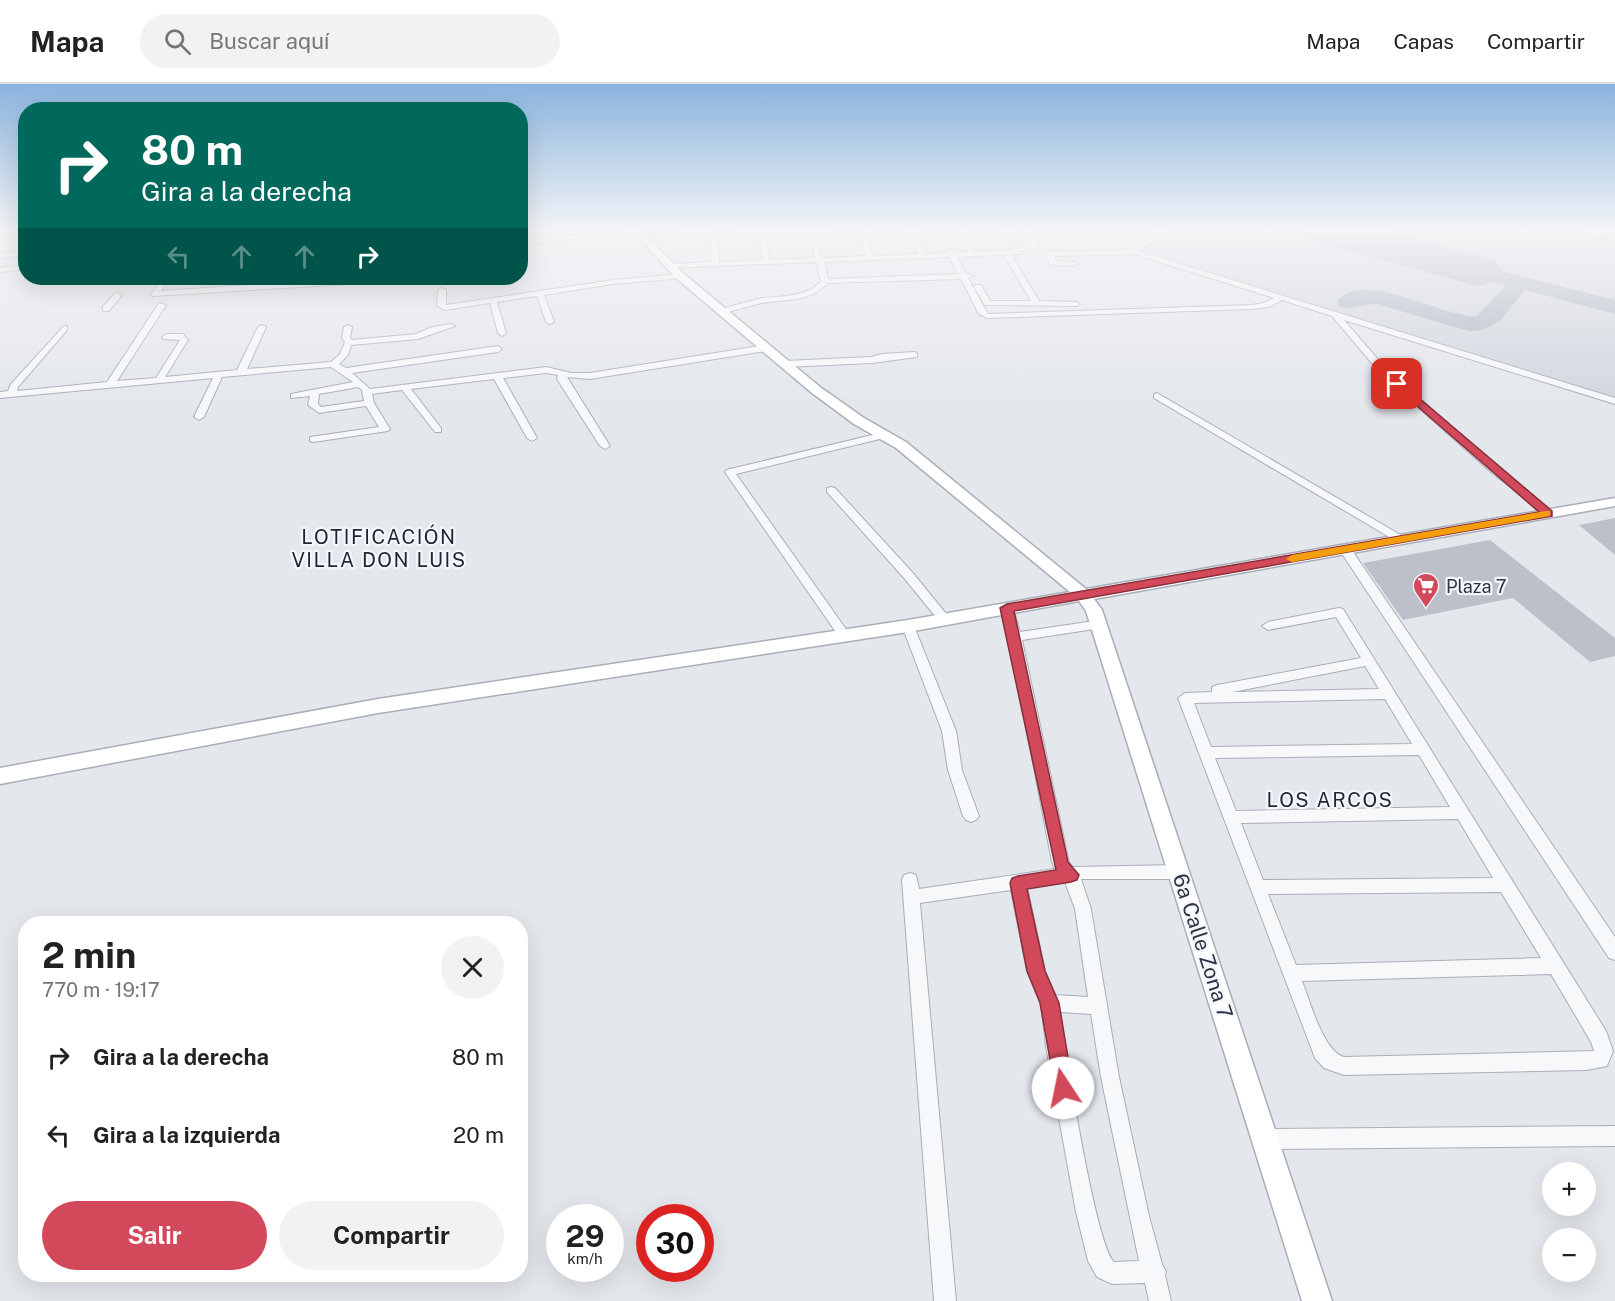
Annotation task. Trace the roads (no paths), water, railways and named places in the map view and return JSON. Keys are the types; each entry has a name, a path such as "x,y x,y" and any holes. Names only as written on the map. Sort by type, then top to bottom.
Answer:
{"street":[{"path":"159,288 155,294 256,288"},
{"path":"442,290 441,306 448,308 580,288"},
{"name":"6a Calle Zona 7","path":"695,288 784,364 845,412 910,452 1083,595 1094,610 1101,624 1317,1301"},
{"path":"724,311 767,300 800,297 818,288"},
{"path":"969,288 985,316 1129,308"},
{"path":"978,288 986,302 1129,308 1266,305 1281,297"},
{"path":"1027,288 1037,304"},
{"path":"1252,288 1615,401"},
{"path":"1203,306 1254,301 1269,293"},
{"path":"106,309 118,295"},
{"path":"540,295 550,322"},
{"path":"493,301 502,333"},
{"path":"110,385 162,305"},
{"path":"349,343 418,336 435,329 452,330 448,308"},
{"path":"1335,314 1384,372 1495,470 1548,513"},
{"path":"241,372 262,327"},
{"path":"348,327 346,338 349,343"},
{"path":"12,394 15,386 64,328"},
{"path":"159,380 184,340 180,336 166,337"},
{"path":"0,395 333,364 343,358 349,343"},
{"path":"367,392 546,370 572,376 590,376 765,348"},
{"path":"345,371 498,349"},
{"path":"784,364 872,360 914,354"},
{"path":"313,439 385,429 369,403 367,392 345,371 333,364"},
{"path":"199,417 219,374"},
{"path":"562,374 562,379 604,446"},
{"path":"496,376 532,438"},
{"path":"294,396 359,384"},
{"path":"405,388 438,430"},
{"path":"315,392 313,405 319,410 369,403"},
{"path":"1157,396 1400,539"},
{"path":"844,635 730,472 885,435"},
{"path":"831,490 908,575 944,619"},
{"path":"0,776 389,704 908,626 1615,502"},
{"path":"1345,549 1615,952"},
{"path":"1007,608 1015,637 1061,865 1071,875 1083,909 1110,1077 1139,1216 1155,1272 1160,1301"},
{"path":"1185,698 1324,1057 1336,1065 1576,1062 1600,1059 1604,1051 1599,1037 1339,612 1268,626"},
{"path":"1015,637 1101,624"},
{"path":"908,626 949,731 955,770 971,816"},
{"path":"1185,698 1369,661"},
{"path":"1185,698 1388,694"},
{"path":"1206,753 1424,749"},
{"path":"1231,817 1463,813"},
{"path":"945,1301 911,889 1018,883 1084,872 1179,872"},
{"path":"1018,883 1036,971 1050,1003 1055,1046 1086,1212 1099,1261 1105,1269 1112,1273 1155,1272"},
{"path":"1258,887 1507,885"},
{"path":"1291,973 1555,966"},
{"path":"1050,1003 1099,1006"},
{"path":"1266,1139 1615,1136"}],"place":[{"name":"Plaza 7","path":"1426,609"}],"district":[{"name":"LOTIFICACIÓN VILLA DON LUIS","path":"379,548"},
{"name":"LOS ARCOS","path":"1330,800"}]}
